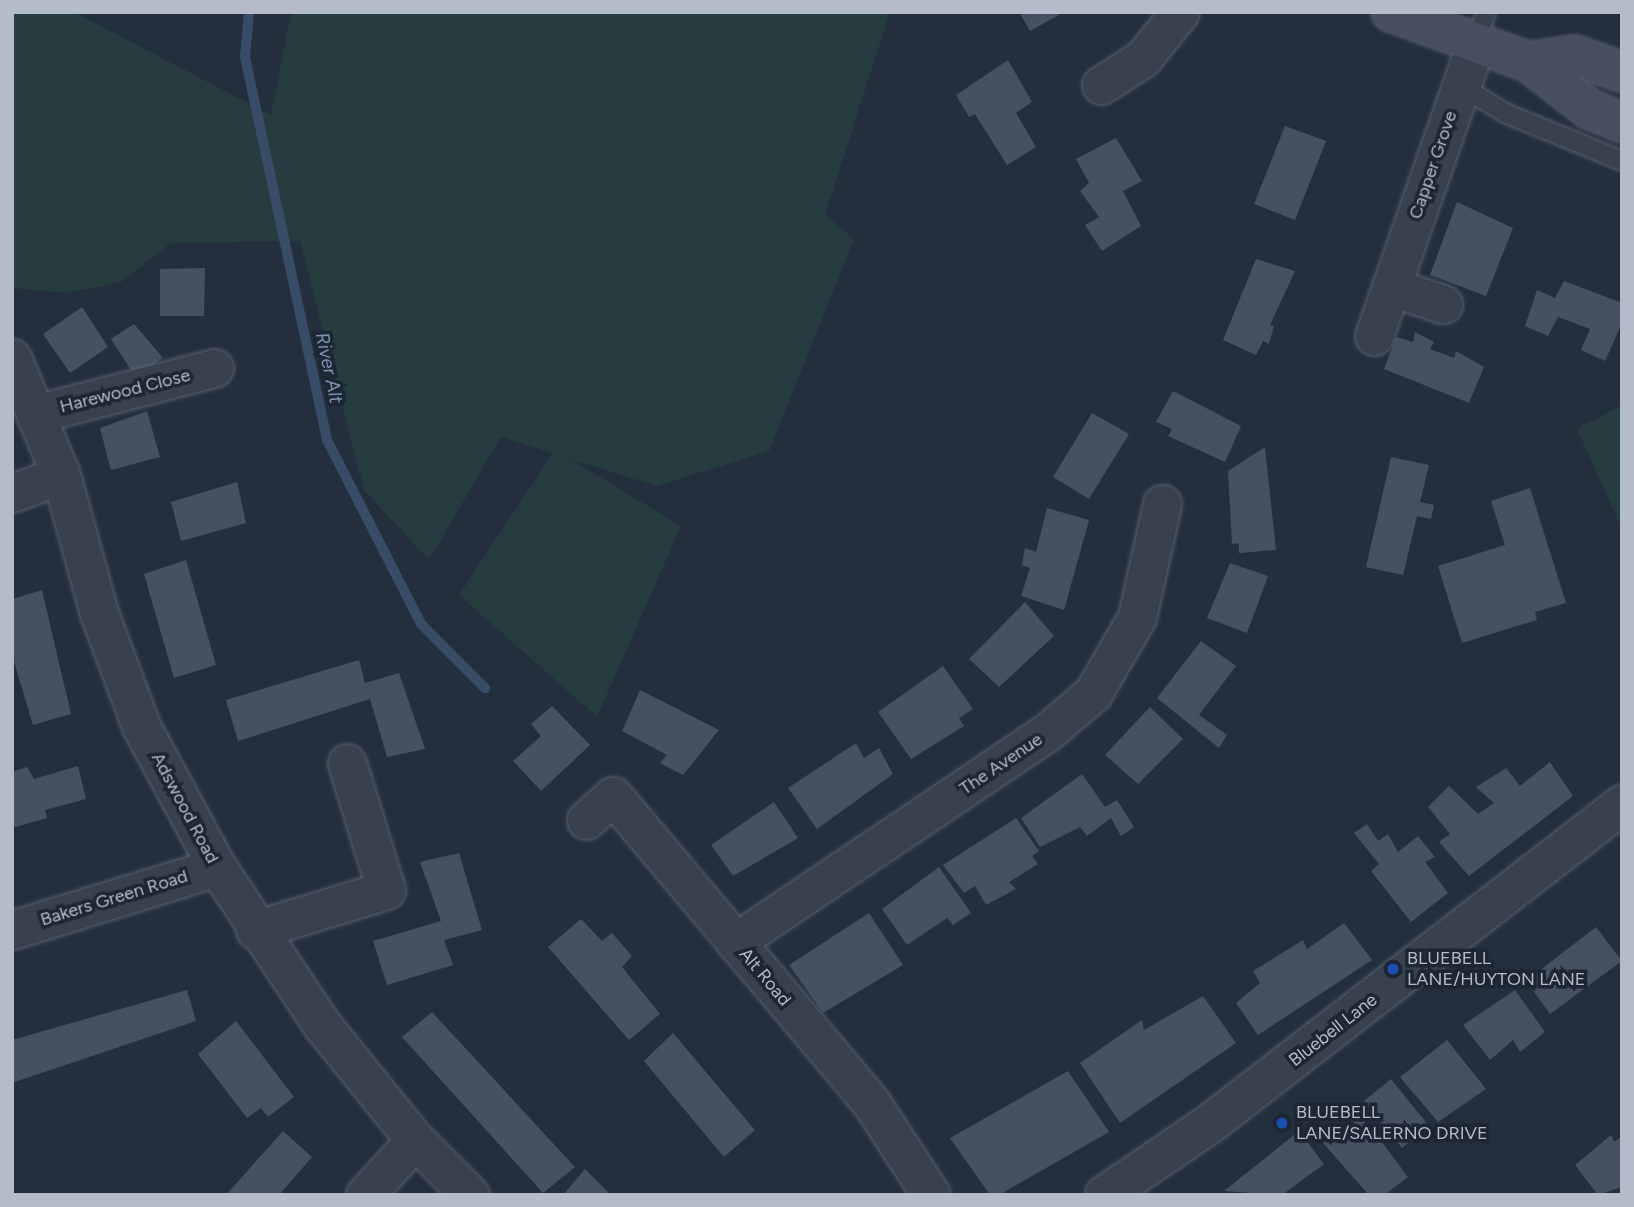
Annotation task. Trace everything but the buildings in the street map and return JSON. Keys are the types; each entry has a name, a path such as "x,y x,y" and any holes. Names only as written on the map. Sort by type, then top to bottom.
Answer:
{"main road":[{"path":"1391,12 1481,28 1588,109 1622,122"},
{"path":"1529,62 1574,55 1622,72"}],"street":[{"path":"1101,85 1143,58 1180,12"},
{"name":"Capper Grove","path":"1374,336 1481,28"},
{"path":"1391,287 1443,304"},
{"name":"Adswood Road","path":"12,358 61,475 99,613 141,726 216,867 255,930 415,1140 470,1195"},
{"name":"Harewood Close","path":"35,414 214,368"},
{"path":"12,493 61,475"},
{"name":"The Avenue","path":"735,942 1045,734 1094,693 1137,617 1162,504"},
{"path":"255,930 386,890 347,763"},
{"name":"Alt Road","path":"586,820 613,796 872,1104 930,1195"},
{"name":"Bluebell Lane","path":"1105,1195 1212,1124 1622,805"},
{"name":"Bakers Green Road","path":"12,930 216,867"},
{"path":"365,1195 415,1140"}],"lane":[{"path":"1461,86 1516,118 1622,161"}],"green space":[{"path":"12,12 74,12 271,115 291,12 890,12 825,215 854,239 769,451 657,486 570,459 681,526 597,717 459,595 553,453 501,437 429,560 364,490 300,241 171,243 121,282 68,293 12,288"},
{"path":"1622,405 1622,529 1577,429"}],"waterway":[{"name":"River Alt","path":"249,12 245,57 327,440 421,624 485,688"}],"place":[{"name":"BLUEBELL LANE/HUYTON LANE","path":"1393,969"},
{"name":"BLUEBELL LANE/SALERNO DRIVE","path":"1282,1123"}]}
